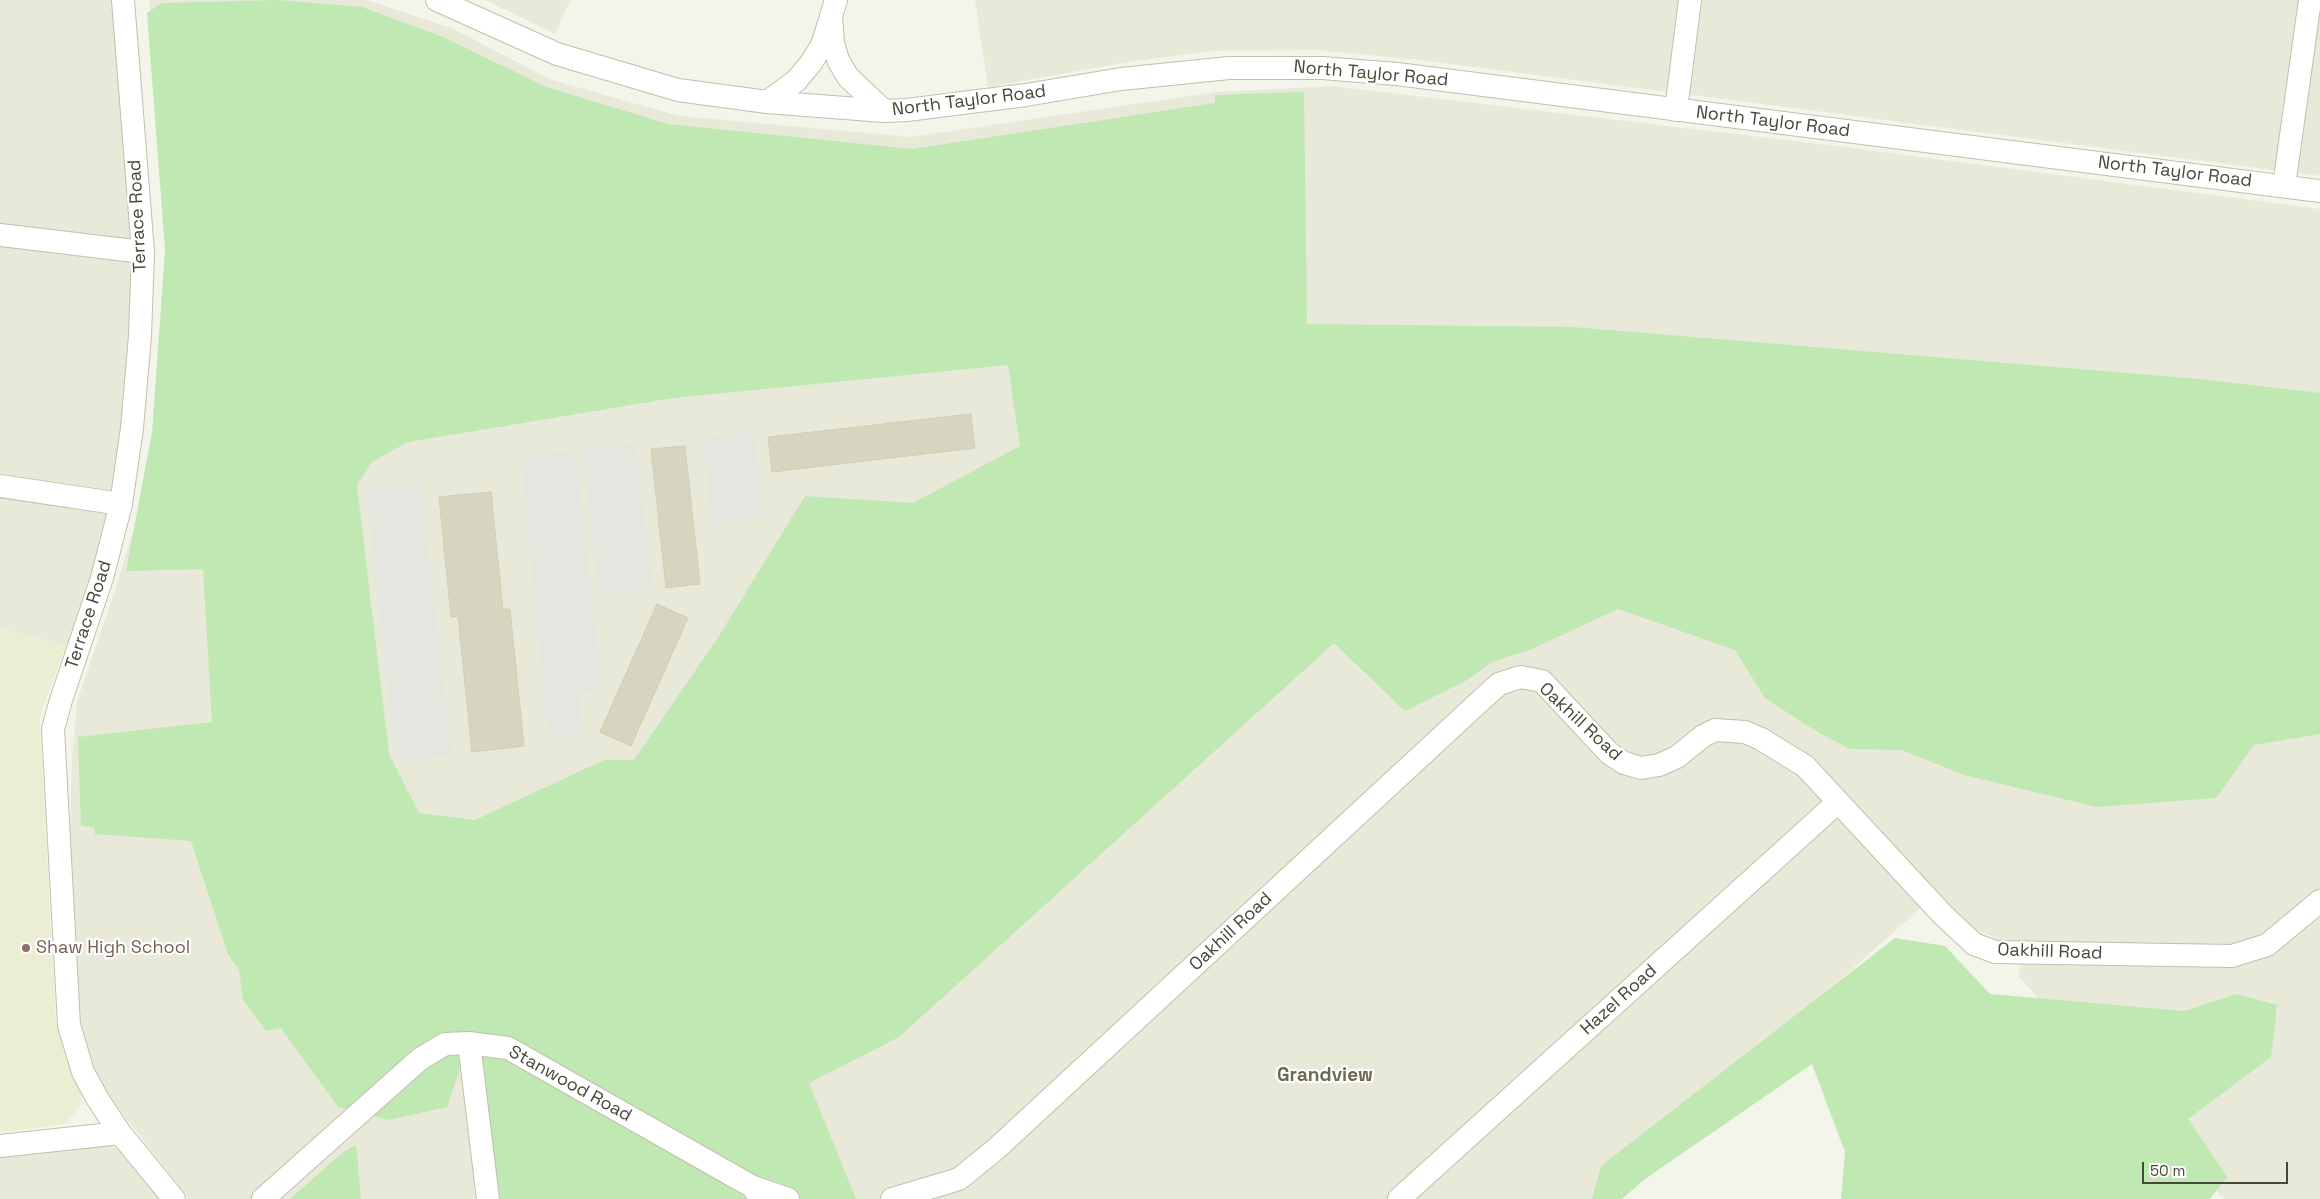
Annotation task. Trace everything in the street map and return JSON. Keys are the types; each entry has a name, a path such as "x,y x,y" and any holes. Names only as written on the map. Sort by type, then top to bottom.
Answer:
{"street":[{"name":"Terrace Road","path":"123,0 143,252 140,336 132,428 121,504 102,578 53,729 69,1025 83,1072 120,1133 174,1199"},
{"name":"North Taylor Road","path":"437,0 557,54 678,90 767,102 884,111 1026,95 1121,79 1229,68 1270,66 1322,68 1397,74 2320,191"},
{"path":"1676,110 1690,0"},
{"path":"2284,186 2310,0"},
{"path":"767,102 796,81 811,63 822,45 832,5"},
{"path":"832,5 833,44 838,60 848,77 884,111"},
{"path":"0,235 143,252"},
{"path":"0,486 121,504"},
{"name":"Oakhill Road","path":"892,1199 959,1179 996,1149 1499,684 1520,677 1542,681 1610,753 1624,763 1641,768 1659,765 1677,757 1703,736 1715,730 1745,732 1805,766 1943,915 1974,944 1995,952 2232,956 2267,946 2320,901"},
{"name":"Hazel Road","path":"1399,1199 1838,802"},
{"path":"469,1043 488,1199"},
{"name":"Stanwood Road","path":"263,1199 420,1059 445,1044 469,1043 508,1048 757,1193"},
{"path":"0,1146 120,1133"},
{"path":"757,1193 788,1199"}],"shaded area":[{"path":"0,0 123,0 143,253 132,428 93,575 70,643 66,646 0,629"},
{"path":"149,0 367,0 451,28 552,80 679,116 911,137 1216,92 1332,86 1844,147 2320,209 2320,1199 2224,1199 2019,977 2021,942 2001,941 1977,930 1962,919 1938,893 1592,1199 189,1199 106,1093 87,1052 78,1009 70,832 72,756 77,701 118,582 164,425 168,167"},
{"path":"486,0 570,0 555,34"},
{"path":"975,0 2320,0 2320,176 1412,59 1315,50 1213,51 1134,61 988,87"},
{"path":"754,432 762,518 711,523 704,437"},
{"path":"635,443 653,589 599,594 583,450"},
{"path":"575,451 602,689 579,693 582,733 548,735 521,455"},
{"path":"420,484 452,755 395,760 367,490"},
{"name":"Shaw High School","path":"0,629 66,646 41,713 40,728 56,1021 81,1093 81,1104 66,1124 0,1133"},
{"path":"110,1145 120,1149 161,1199 0,1199 0,1153"}],"green space":[{"path":"279,0 362,7 443,37 546,87 668,124 912,149 1215,103 1215,95 1304,92 1307,324 1572,327 2199,379 2320,393 2320,734 2254,745 2216,798 2097,807 1964,775 1902,750 1850,749 1819,733 1765,698 1735,650 1618,609 1532,649 1492,662 1467,680 1405,711 1334,643 899,1037 809,1083 856,1199 499,1199 490,1141 468,1045 447,1107 389,1120 338,1107 281,1028 266,1031 243,1000 239,970 228,954 191,841 95,834 94,827 81,826 78,737 212,722 203,569 126,571 152,432 165,250 147,13 162,3","holes":["1008,365 1020,446 913,503 805,496 719,636 634,760 604,760 475,820 419,813 389,754 357,486 372,462 408,442 673,398"]},
{"path":"1895,938 1945,946 1990,994 2184,1011 2237,994 2277,1005 2271,1057 2188,1119 2227,1177 2210,1199 1841,1199 1845,1152 1812,1064 1645,1179 1622,1199 1592,1199 1601,1166"},
{"path":"356,1145 361,1199 290,1199 342,1153"}],"building":[{"path":"971,414 975,448 772,472 768,437"},
{"path":"685,446 700,584 666,588 651,449"},
{"path":"491,492 503,609 510,609 524,746 472,752 458,616 451,617 439,497"},
{"path":"657,604 688,618 631,746 600,732"}],"place":[{"name":"Shaw High School","path":"26,948"}],"district":[{"name":"Grandview","path":"1325,1076"}]}
